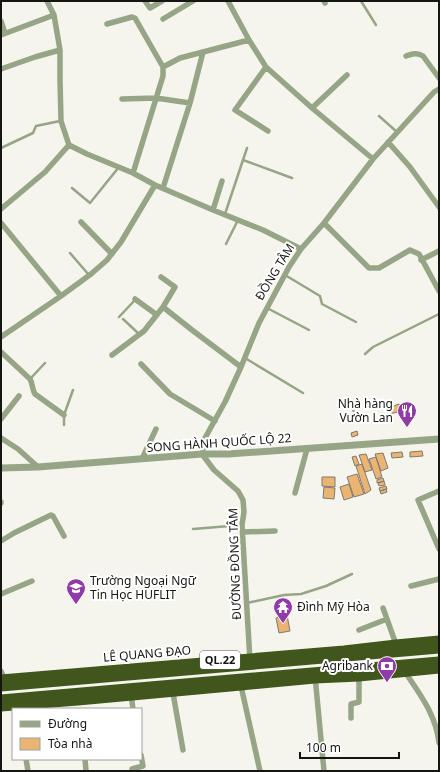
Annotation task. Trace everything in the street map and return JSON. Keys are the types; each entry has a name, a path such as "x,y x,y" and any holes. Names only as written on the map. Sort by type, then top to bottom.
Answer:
{"highway":[{"name":"LÊ QUANG ĐẠO","path":"250,661 439,640"},
{"name":"LÊ QUANG ĐẠO","path":"3,680 250,661 399,653 439,649"},
{"name":"QL.22","path":"1,707 78,705 131,692 173,693 439,661"},
{"name":"QL.22","path":"1,699 131,692 314,676 359,677 439,669"}],"street":[{"path":"47,1 54,15 60,50 61,121 69,145 133,173 155,185 263,230 301,249"},
{"path":"146,1 148,10 162,1"},
{"path":"163,19 193,1"},
{"path":"228,1 249,40 266,67 373,159"},
{"path":"1,21 3,34 54,15"},
{"path":"107,24 132,17 135,18 163,67 163,76 133,173"},
{"path":"163,67 180,58 249,40"},
{"path":"1,69 60,50"},
{"path":"163,188 190,103 203,52"},
{"path":"406,56 417,53 424,56 439,78"},
{"path":"266,67 235,110 268,131"},
{"path":"312,108 347,75"},
{"name":"ĐỒNG TÂM","path":"202,454 205,438 225,402 245,358 258,323 301,249 324,223 373,159 434,92 439,89"},
{"path":"122,99 156,98 190,103"},
{"path":"388,142 410,167 439,207"},
{"path":"1,209 45,172 69,145"},
{"path":"213,210 222,181"},
{"path":"1,337 100,267 121,242 155,185"},
{"path":"81,222 112,254"},
{"path":"1,223 61,296"},
{"path":"324,223 369,268 379,268 410,250 419,254 439,291"},
{"path":"421,260 439,251"},
{"path":"112,355 144,331 163,307 175,287 161,277"},
{"path":"135,299 157,315"},
{"path":"163,307 241,367"},
{"path":"1,352 30,380 34,393 64,415"},
{"path":"141,364 170,394 215,421"},
{"path":"1,419 19,396"},
{"path":"142,459 156,429"},
{"path":"1,438 18,449 38,467"},
{"name":"SONG HÀNH QUỐC LỘ 22","path":"1,468 38,467 202,454 228,454 439,439"},
{"path":"295,493 307,449"},
{"name":"ĐƯỜNG ĐỒNG TÂM","path":"202,454 214,470 238,491 243,500 244,512 242,525 250,661"},
{"path":"439,491 418,500 439,548"},
{"path":"1,541 51,515 64,536"},
{"path":"243,532 276,532"},
{"path":"411,586 439,579"},
{"path":"1,594 32,581"},
{"path":"383,608 399,653"},
{"path":"359,630 387,618"},
{"path":"405,672 425,701 436,727 439,743"},
{"path":"314,676 324,771"},
{"path":"351,718 351,704 360,702 359,677"},
{"path":"241,686 260,771"},
{"path":"131,692 133,708"},
{"path":"173,693 183,750"},
{"path":"26,760 28,771"},
{"path":"85,760 86,771"},
{"path":"132,771 132,769 143,766 142,760"}],"lane":[{"path":"361,1 376,25"},
{"path":"379,116 398,132"},
{"path":"1,148 33,133 36,126 61,121"},
{"path":"225,215 247,148"},
{"path":"242,160 292,178"},
{"path":"72,188 90,203 119,167"},
{"path":"226,244 238,220"},
{"path":"70,253 90,275"},
{"path":"285,275 320,296 322,304 356,322"},
{"path":"119,317 135,299"},
{"path":"267,307 309,330"},
{"path":"365,354 374,346 439,314"},
{"path":"123,319 140,334"},
{"path":"245,358 303,393"},
{"path":"30,380 45,362"},
{"path":"64,425 64,415 73,390"},
{"path":"193,529 242,525"},
{"path":"247,603 284,595 302,594 326,586 352,574"}],"building":[{"path":"353,401 359,419 356,420 350,402"},
{"path":"399,404 401,411 390,414 388,408"},
{"path":"357,431 358,435 352,437 351,433"},
{"path":"422,451 423,456 410,457 410,452"},
{"path":"402,452 403,457 392,458 391,453"},
{"path":"383,453 388,468 381,471 375,454"},
{"path":"366,454 372,470 365,472 359,455"},
{"path":"356,456 359,464 355,466 352,457"},
{"path":"376,457 382,477 376,479 369,459"},
{"path":"362,464 371,490 365,494 356,466"},
{"path":"357,474 364,494 354,497 347,477"},
{"path":"322,477 335,477 335,487 322,486"},
{"path":"383,478 384,481 377,483 377,480"},
{"path":"384,481 385,485 379,486 378,483"},
{"path":"349,484 353,497 344,500 340,487"},
{"path":"386,486 387,489 380,491 379,488"},
{"path":"324,487 335,488 334,499 323,498"},
{"path":"386,489 387,492 381,494 380,491"},
{"name":"Đình Mỹ Hòa","path":"287,615 290,631 279,633 276,618"}],"place":[{"name":"Nhà hàng Vườn Lan","path":"407,428"},
{"name":"Trường Ngoại Ngữ Tin Học HUFLIT","path":"76,605"},
{"name":"Đình Mỹ Hòa","path":"283,624"},
{"name":"Agribank","path":"387,683"}]}
